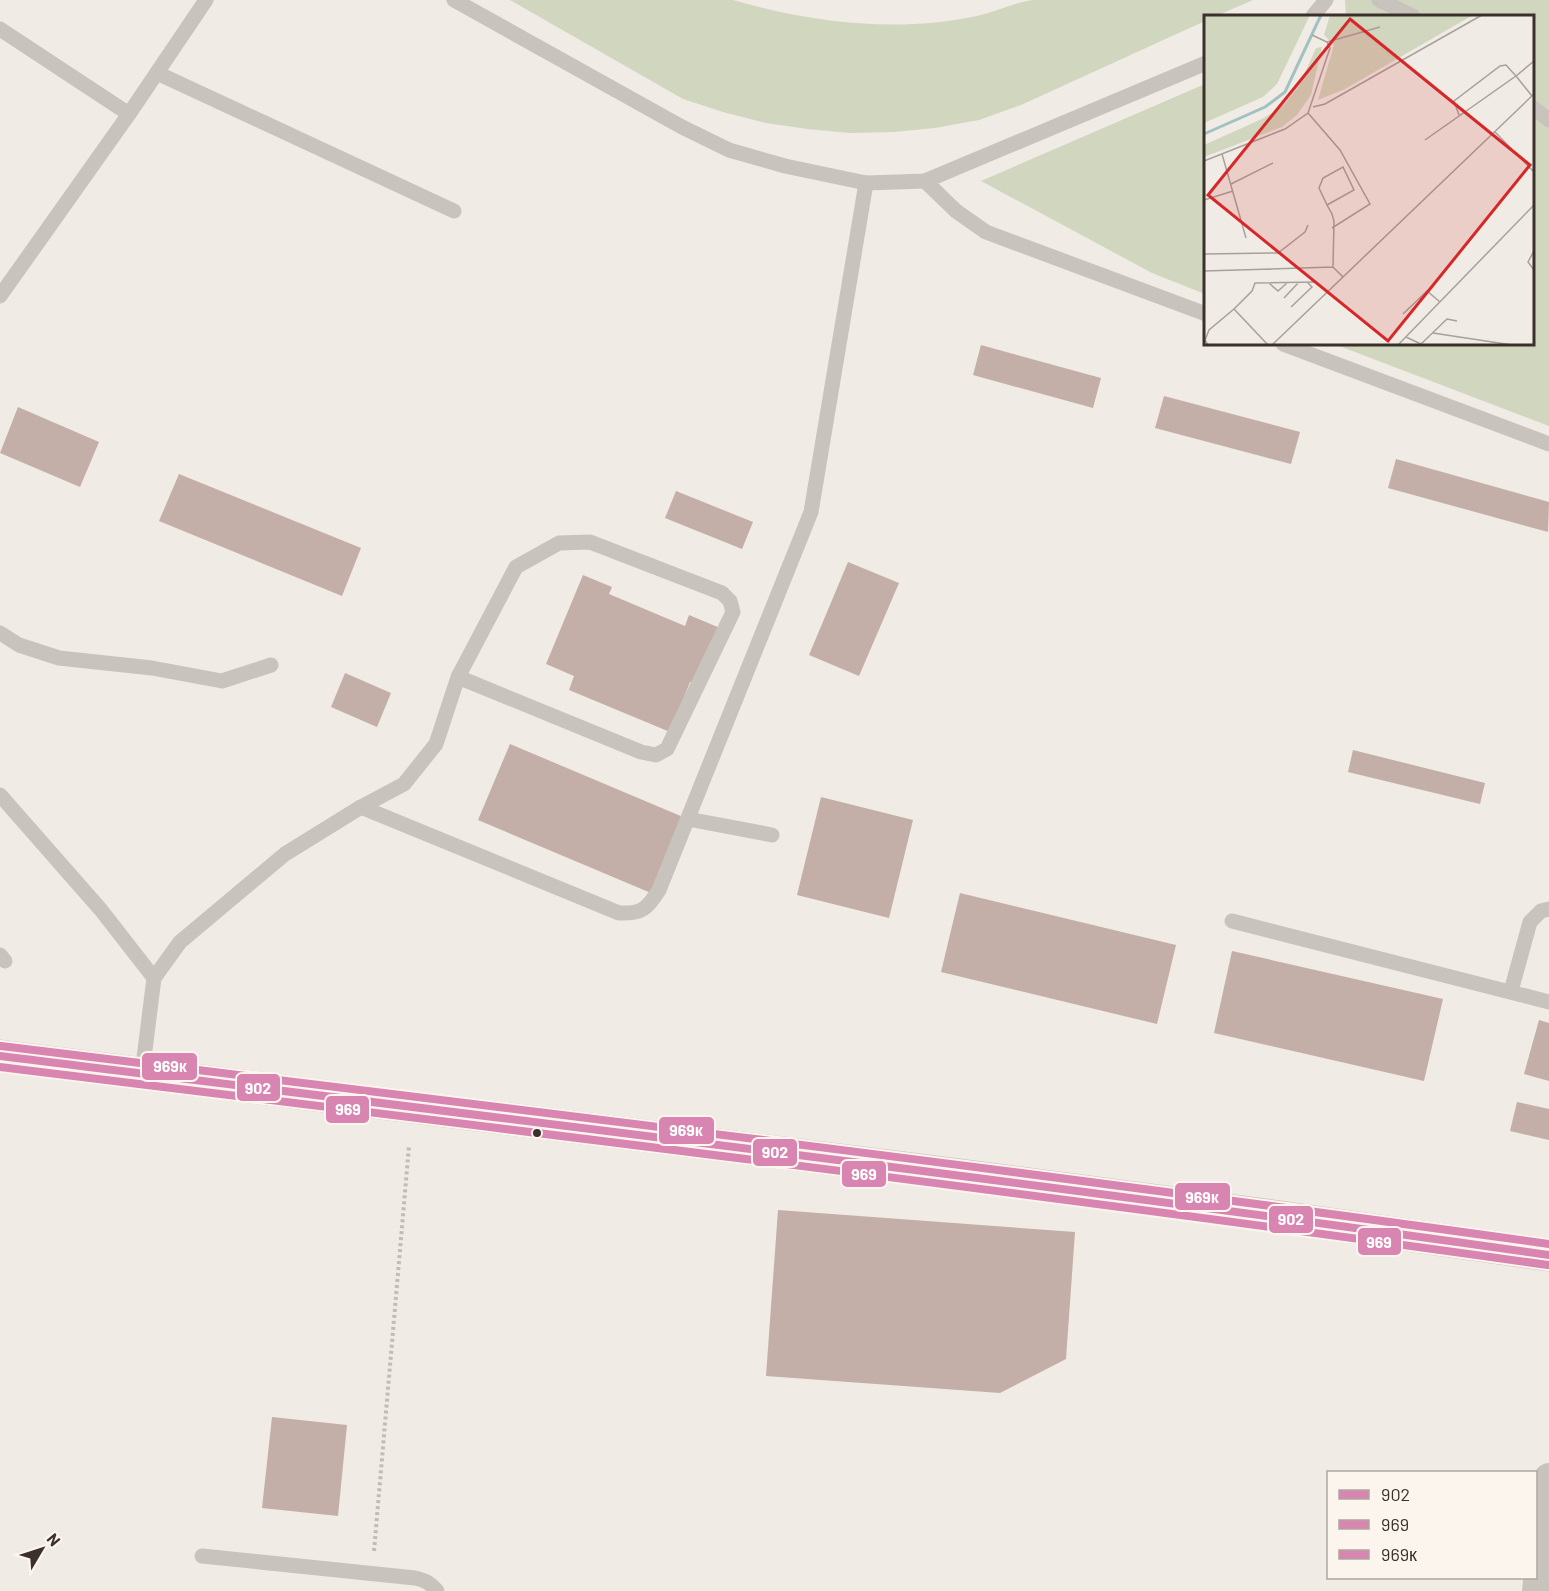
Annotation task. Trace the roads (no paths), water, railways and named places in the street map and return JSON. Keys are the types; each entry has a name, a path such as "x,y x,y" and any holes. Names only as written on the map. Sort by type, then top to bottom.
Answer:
{"street":[{"path":"0,1056 929,1171 1549,1255"},
{"path":"1537,1591 1549,1478"}],"lane":[{"path":"0,296 129,114 206,0"},
{"path":"454,0 682,127 729,150 784,166 866,183 926,181 1204,64"},
{"path":"1314,15 1326,0"},
{"path":"1379,0 1411,15"},
{"path":"0,29 129,114"},
{"path":"157,73 454,211"},
{"path":"1534,108 1549,120"},
{"path":"926,181 956,211 986,232 1204,313"},
{"path":"361,807 619,912 633,913 649,906 659,890 811,512 866,183"},
{"path":"1286,345 1549,444"},
{"path":"142,1074 154,978 180,942 285,854 361,807 404,784 436,744 458,677 516,567 559,543 590,542 722,593 730,601 733,612 667,749 656,755 641,752 458,677"},
{"path":"0,633 19,645 59,658 152,668 222,681 271,665"},
{"path":"0,795 101,910 154,978"},
{"path":"687,819 772,835"},
{"path":"1511,991 1530,922 1541,911 1549,909"},
{"path":"1232,921 1549,1002"},
{"path":"202,1556 423,1579 437,1591"}]}
